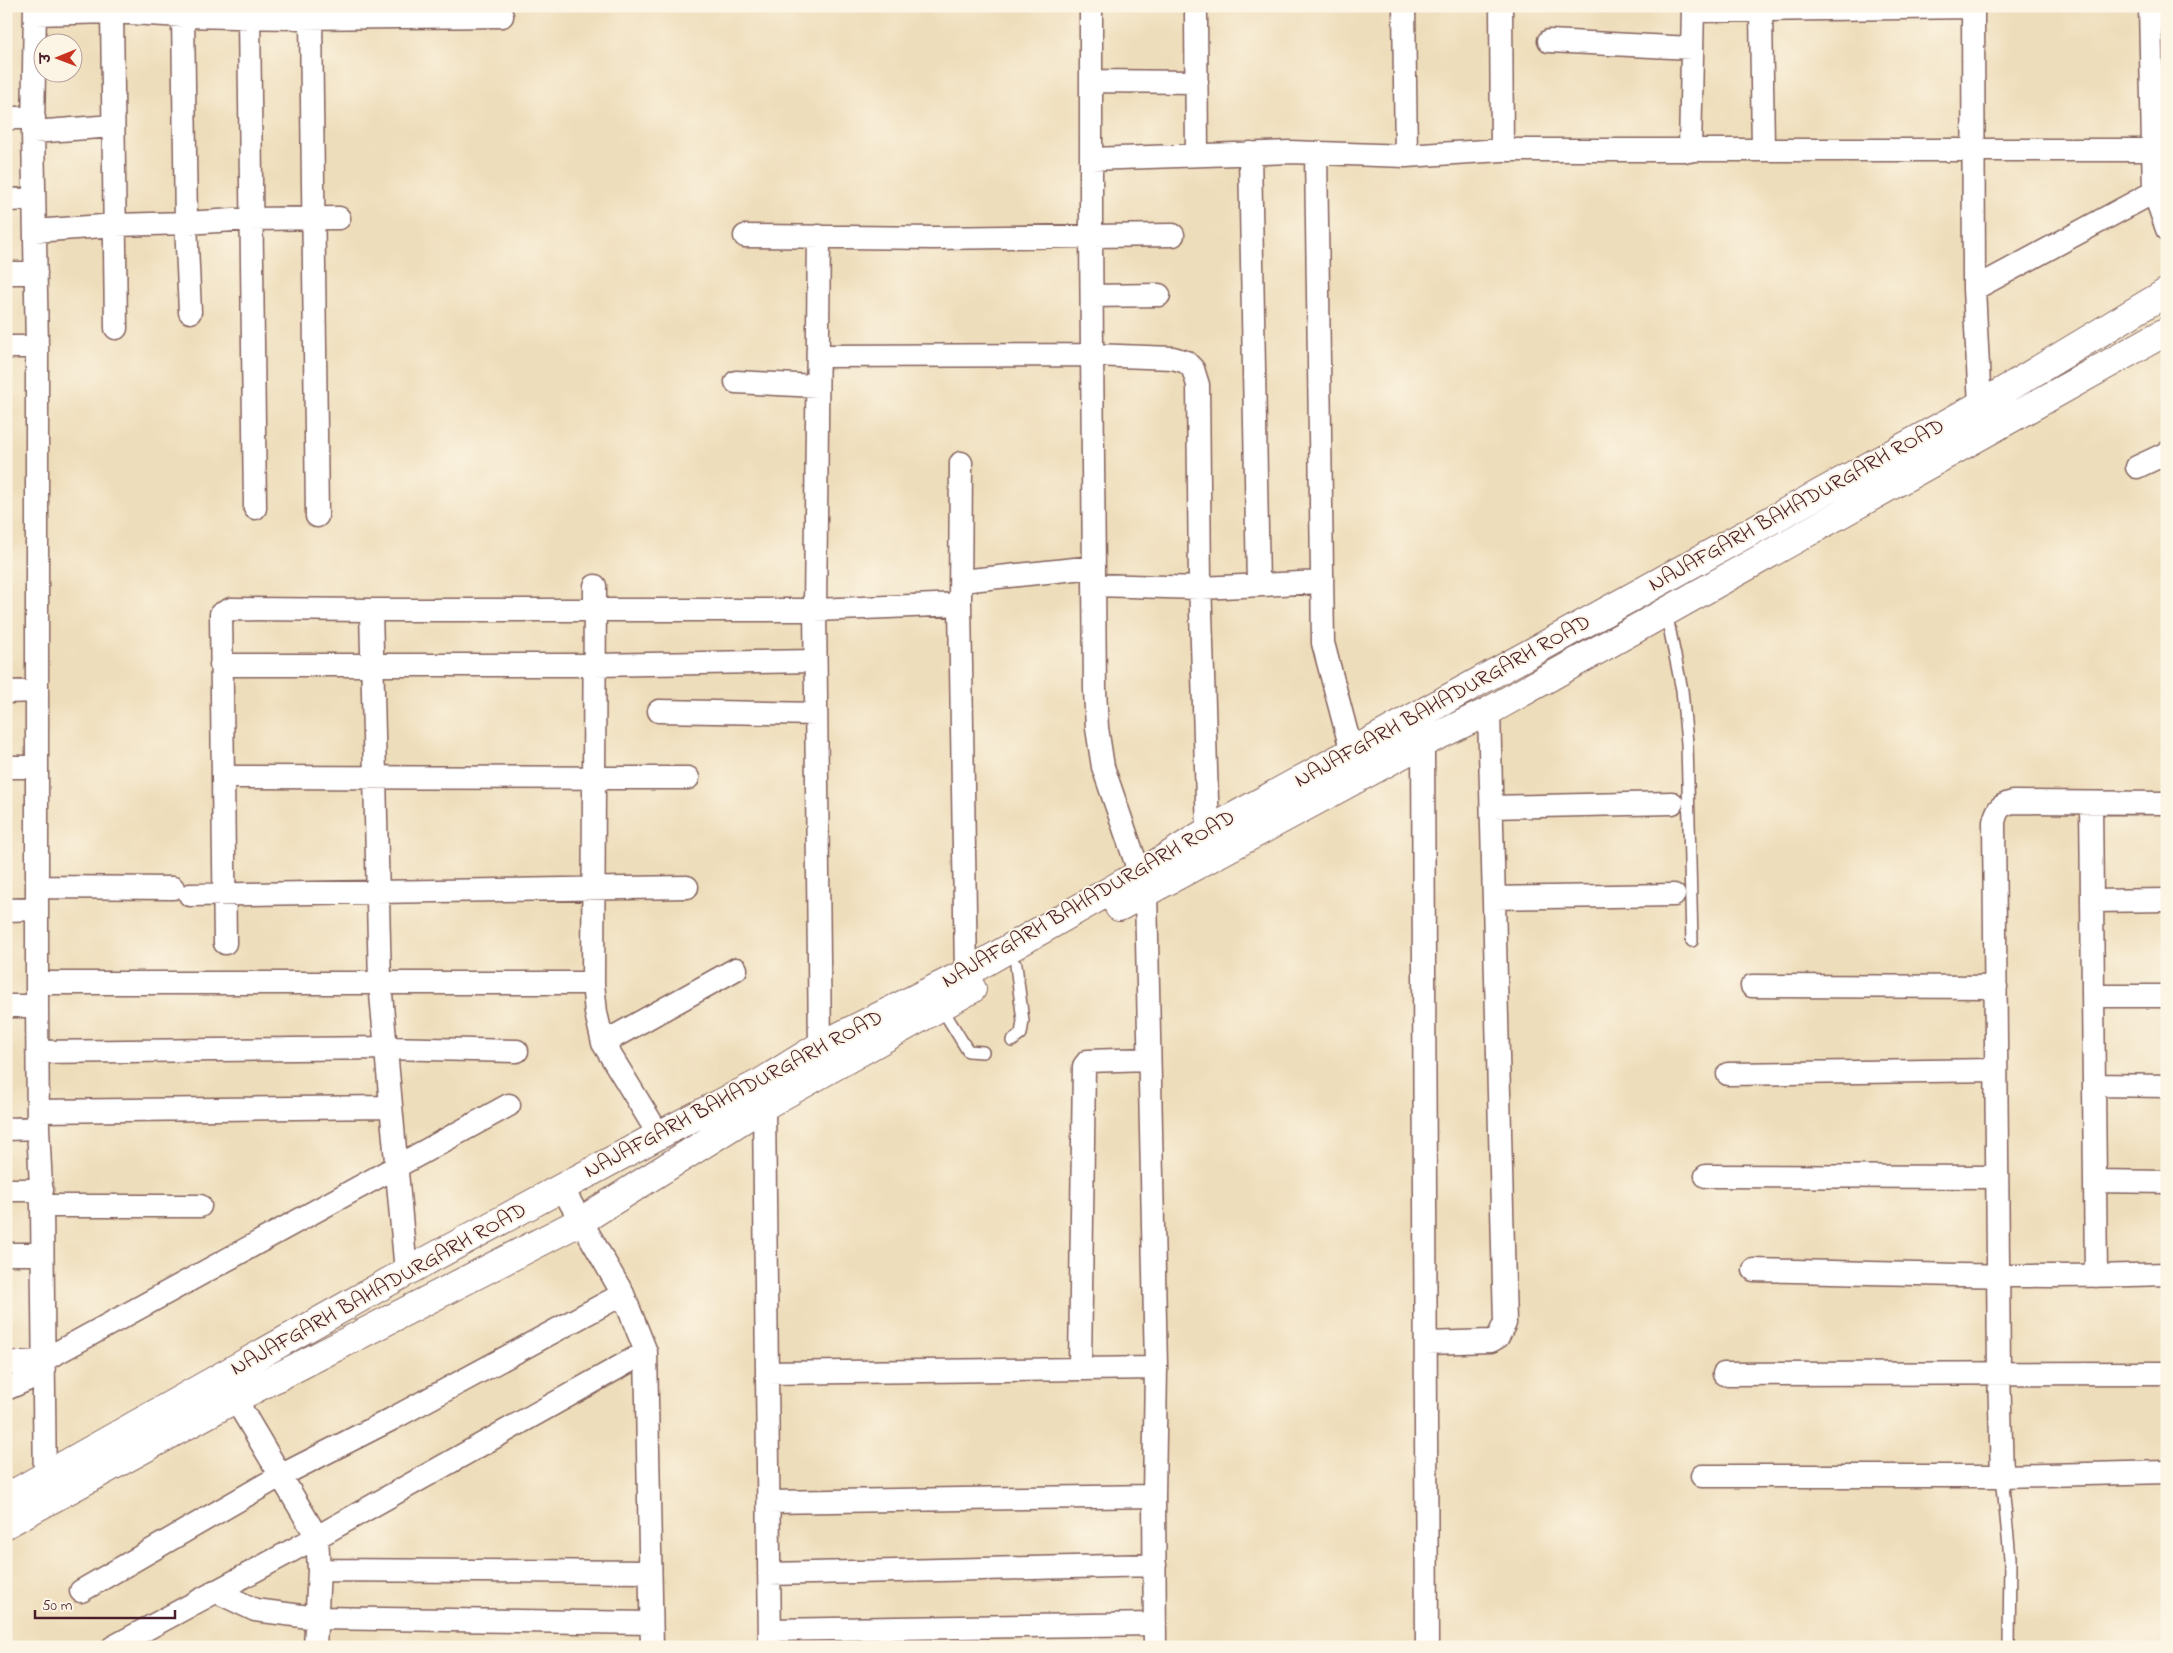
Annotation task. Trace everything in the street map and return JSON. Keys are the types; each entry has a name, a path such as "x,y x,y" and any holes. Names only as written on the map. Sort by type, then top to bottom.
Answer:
{"main road":[{"name":"NAJAFGARH BAHADURGARH ROAD","path":"6,1524 45,1490 229,1388 581,1221 764,1106 1016,965 1143,882 1208,831 1980,405 2167,292"},
{"name":"NAJAFGARH BAHADURGARH ROAD","path":"229,1388 406,1272 659,1135 762,1082 820,1046 1143,882 1489,710 2167,331"},
{"path":"1583,625 1594,652"},
{"name":"NAJAFGARH BAHADURGARH ROAD","path":"6,1498 45,1490"}],"street":[{"path":"1091,6 1091,235 1096,709 1103,767 1143,882 1156,1368 1154,1496 1156,1647"},
{"path":"1404,6 1406,156"},
{"path":"1501,6 1502,150"},
{"path":"2150,6 2160,150 2154,192 2167,229"},
{"path":"1690,151 1693,8 1761,10 1973,7 1972,149 1974,290 1980,405 1993,428"},
{"path":"45,1490 42,1198 38,1119 37,1006 35,10 302,14 391,12 502,16"},
{"path":"1761,10 1763,150"},
{"path":"112,12 116,328"},
{"path":"168,13 186,224 190,312"},
{"path":"237,13 250,219 255,508"},
{"path":"302,14 313,219 318,516"},
{"path":"1196,15 1197,155"},
{"path":"1549,41 1692,48"},
{"path":"1091,81 1197,82"},
{"path":"6,118 34,125 114,126"},
{"path":"1091,159 1250,153 1406,156 1502,150 2160,150"},
{"path":"1250,153 1258,585"},
{"path":"1316,153 1323,643 1352,753"},
{"path":"1974,290 2154,192"},
{"path":"6,200 34,199"},
{"path":"35,231 250,219 339,218"},
{"path":"745,236 934,238 1173,235"},
{"path":"819,236 815,661 820,1046"},
{"path":"6,273 36,273"},
{"path":"1092,296 1159,296"},
{"path":"6,347 37,347"},
{"path":"818,356 1092,354 1173,358 1186,362 1193,369 1198,385 1201,588 1208,831"},
{"path":"736,382 817,386"},
{"path":"2137,467 2167,454"},
{"path":"961,463 960,604 966,973"},
{"path":"961,581 1094,576 1201,588 1321,582"},
{"path":"595,586 593,983 596,1013 603,1043 659,1135"},
{"path":"225,944 220,620 221,614 226,610 815,610 960,604"},
{"path":"371,610 380,983 406,1272"},
{"path":"221,665 595,665 815,661"},
{"path":"6,692 36,691"},
{"path":"1427,1343 1491,1341 1498,1337 1505,1323 1489,710"},
{"path":"659,711 816,714"},
{"path":"1423,743 1427,1647"},
{"path":"6,767 36,767"},
{"path":"223,777 688,778"},
{"path":"2002,1476 1996,1070 1994,822 1996,811 2002,805 2012,802 2167,803"},
{"path":"2091,803 2096,1276"},
{"path":"1492,808 1672,804"},
{"path":"37,887 224,894 687,887"},
{"path":"1494,898 1674,895"},
{"path":"2092,901 2167,900"},
{"path":"6,910 37,909"},
{"path":"603,1043 736,969"},
{"path":"38,983 593,983"},
{"path":"1752,986 1996,986"},
{"path":"2093,996 2167,996"},
{"path":"6,1006 37,1006"},
{"path":"38,1052 386,1048 518,1051"},
{"path":"1080,1367 1084,1066 1088,1061 1148,1059"},
{"path":"1728,1074 1996,1070"},
{"path":"2094,1084 2167,1086"},
{"path":"6,1389 509,1105"},
{"path":"764,1106 770,1638 1155,1624"},
{"path":"6,1129 38,1119 391,1107"},
{"path":"1706,1176 1997,1177"},
{"path":"2095,1182 2167,1182"},
{"path":"562,1188 623,1294 646,1352 652,1647"},
{"path":"6,1190 42,1198 200,1206"},
{"path":"6,1254 42,1254"},
{"path":"1754,1270 1998,1276 2167,1274"},
{"path":"82,1591 280,1476 392,1419 623,1294"},
{"path":"113,1647 317,1537 646,1352"},
{"path":"6,1363 43,1367"},
{"path":"767,1373 1080,1367 1156,1368"},
{"path":"1724,1374 2167,1373"},
{"path":"229,1388 317,1537 316,1647"},
{"path":"1702,1476 2002,1476 2167,1472"},
{"path":"769,1502 1154,1496"},
{"path":"769,1574 1155,1566"},
{"path":"318,1570 650,1572"},
{"path":"215,1591 243,1606 255,1610 317,1618 651,1623"}],"lane":[{"path":"1666,612 1682,690 1687,743 1692,941"},
{"path":"1012,1041 1021,1034 1023,1021 1016,965"},
{"path":"941,1007 968,1051 983,1052"},
{"path":"2002,1476 2010,1558 2009,1647"}]}
